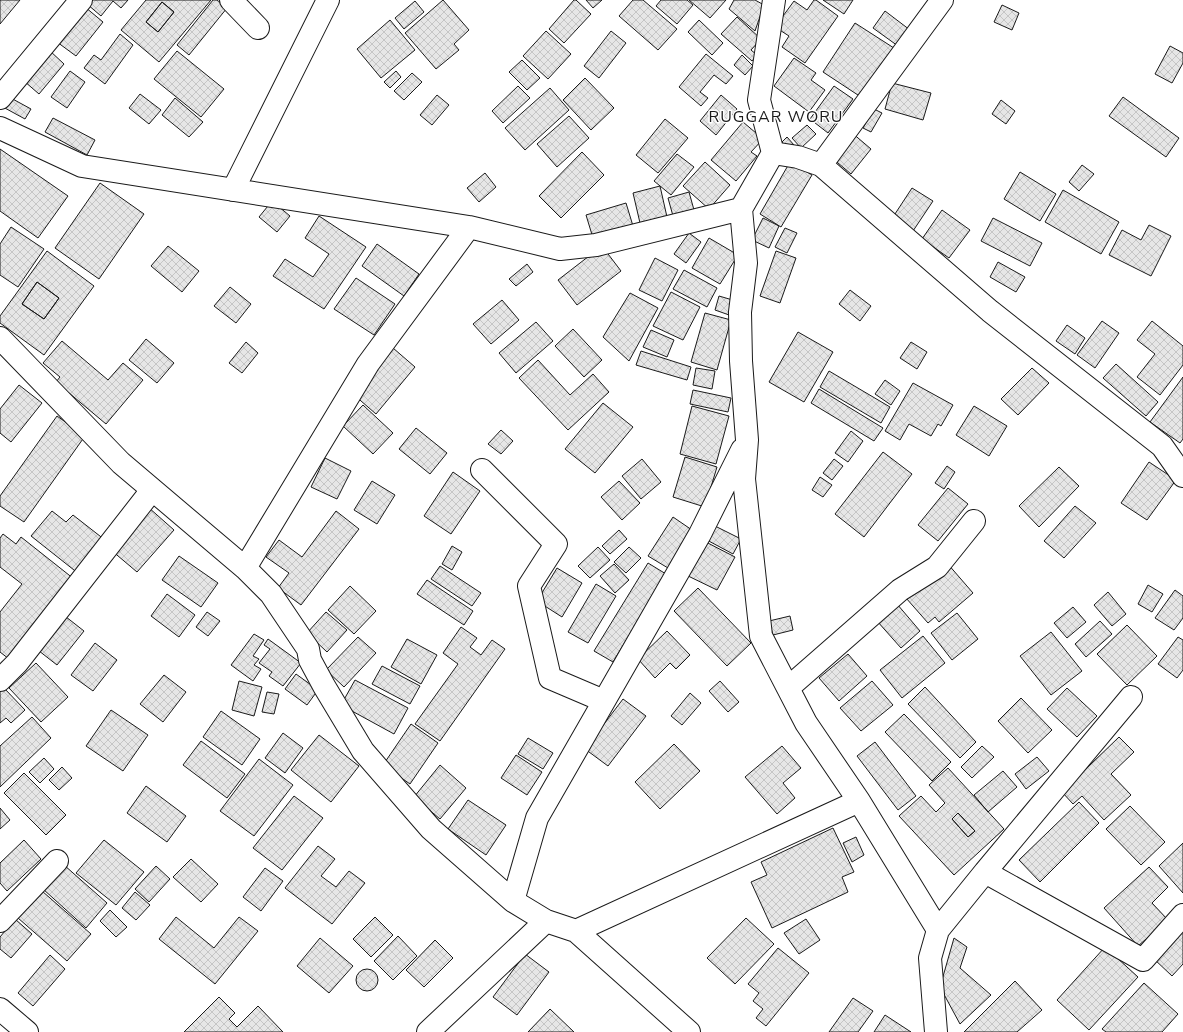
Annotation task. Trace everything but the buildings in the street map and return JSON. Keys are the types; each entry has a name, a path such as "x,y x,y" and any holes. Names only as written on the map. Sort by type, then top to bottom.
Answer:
{"street":[{"path":"0,98 82,0"},
{"path":"231,0 258,28"},
{"path":"233,190 328,0"},
{"path":"774,0 759,100 773,153 741,209 746,263 740,312 741,361 747,440 744,479 760,636 806,723 859,801 938,930"},
{"path":"821,165 942,0"},
{"path":"0,128 82,166 469,228 560,249 596,244 741,209"},
{"path":"773,153 798,157 821,165 990,311 1162,446 1183,476"},
{"path":"245,568 368,364 469,228"},
{"path":"0,338 121,463 245,568 271,594 308,649 310,660 324,686 363,751 431,829 514,900 546,921 576,931 689,1032"},
{"path":"514,900 537,818 700,534 747,440"},
{"path":"482,470 556,544 529,586 550,678 604,701"},
{"path":"0,680 17,663 152,490"},
{"path":"788,688 900,590 936,567 974,521"},
{"path":"936,1032 930,958 938,930 1131,697"},
{"path":"576,931 859,801"},
{"path":"0,921 57,861"},
{"path":"985,872 1143,960 1183,915"},
{"path":"428,1032 546,921"},
{"path":"0,1009 27,1032"}],"district":[{"name":"RUGGAR WORU","path":"776,116"}]}
